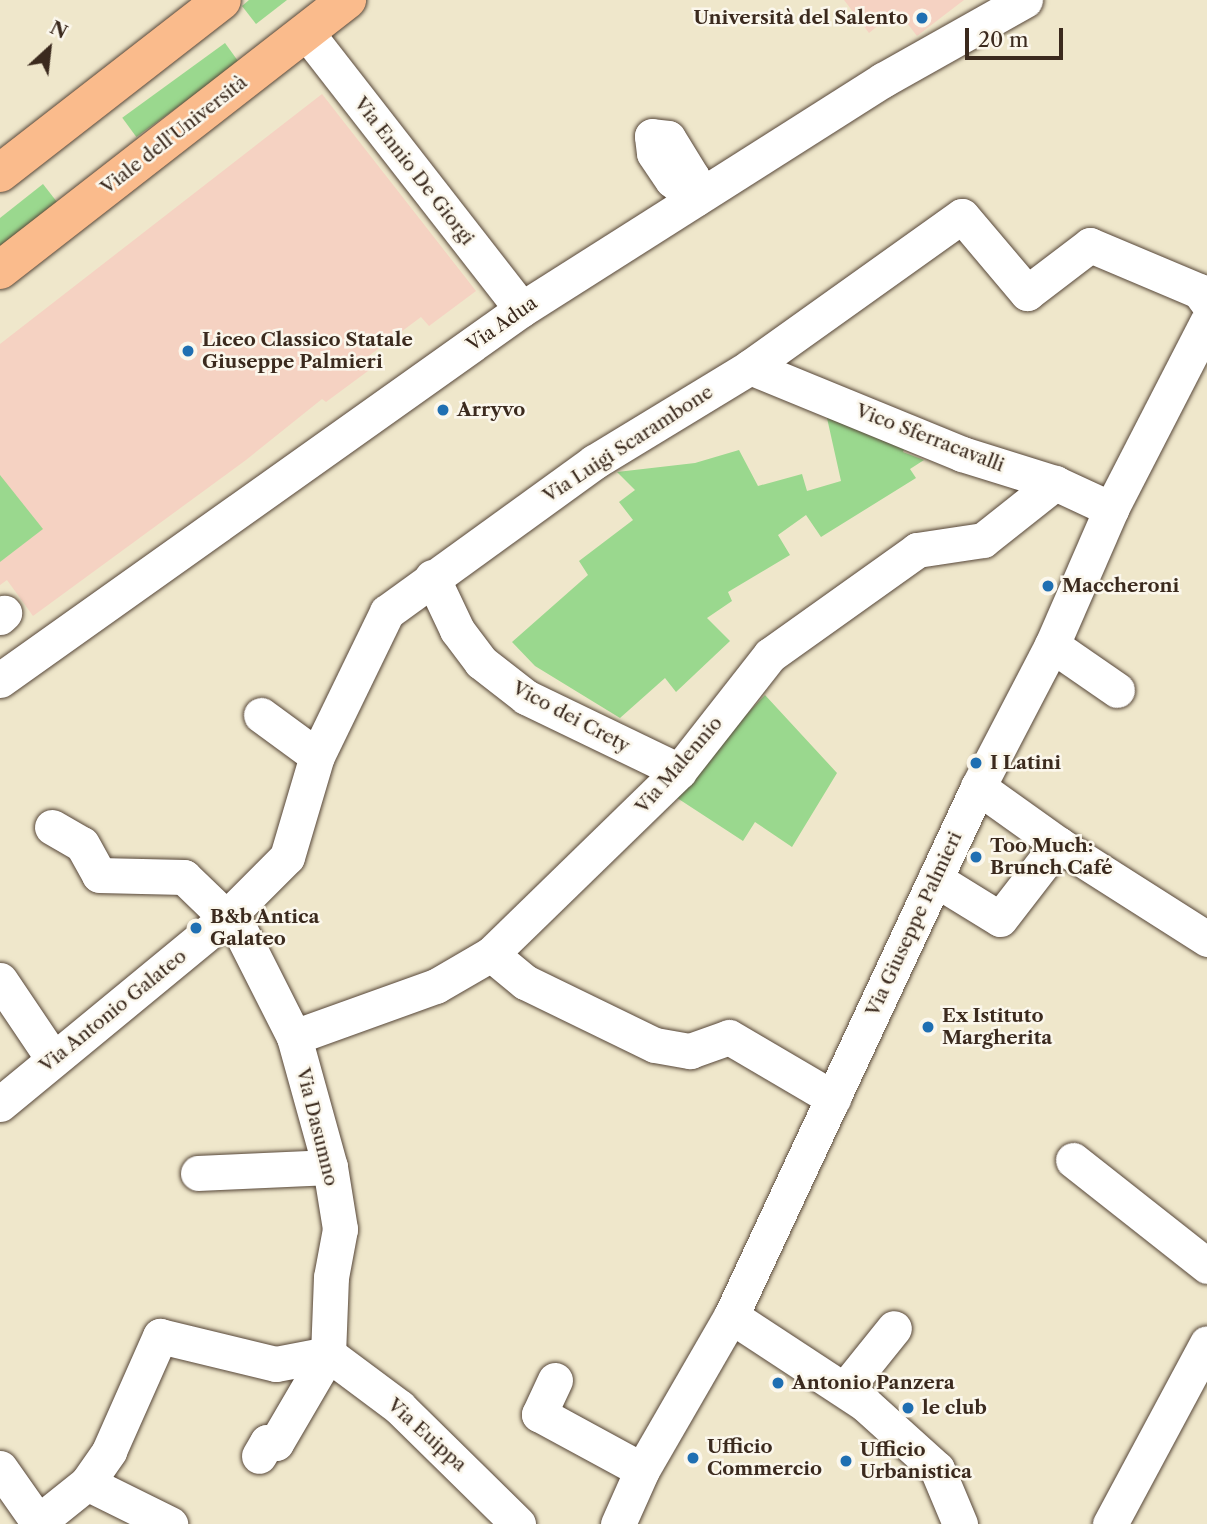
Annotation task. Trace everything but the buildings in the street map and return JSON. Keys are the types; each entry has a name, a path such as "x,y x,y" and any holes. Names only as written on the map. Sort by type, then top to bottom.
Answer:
{"main road":[{"path":"0,173 222,0"},
{"name":"Viale dell'Università","path":"0,270 347,0"}],"street":[{"name":"Via Adua","path":"0,680 522,309 883,80 1025,0"},
{"name":"Via Ennio De Giorgi","path":"306,32 522,309"},
{"name":"Via Luigi Scarambone","path":"226,918 287,857 317,756 387,612 594,462 750,367 962,216 1027,293 1090,245 1149,267 1199,291 1207,302"},
{"name":"Via Giuseppe Palmieri","path":"618,1524 642,1470 731,1315 978,788 1052,645 1111,509 1207,322"},
{"name":"Vico Sferracavalli","path":"750,367 962,454 1055,483 1111,509"},
{"name":"Via Malennio","path":"294,1037 436,986 491,954 679,771 770,655 916,550 983,540 1055,483"},
{"name":"Vico dei Crety","path":"432,577 457,630 481,662 526,696 679,771"},
{"path":"1052,645 1117,690"},
{"path":"261,715 317,756"},
{"path":"978,788 1058,845 1207,939"},
{"name":"Via Dasumno","path":"52,827 82,844 99,875 184,877 241,932 294,1037 330,1167 341,1229 331,1277 328,1354"},
{"path":"935,879 1000,919 1058,845"},
{"name":"Via Antonio Galateo","path":"0,1104 226,918"},
{"path":"491,954 525,982 655,1045 691,1051 729,1037 833,1098"},
{"path":"0,980 53,1059"},
{"path":"1073,1160 1207,1266"},
{"path":"198,1173 330,1167"},
{"path":"731,1315 855,1396 937,1469 960,1524"},
{"path":"855,1396 894,1328"},
{"path":"0,1468 37,1523 87,1483 109,1451 160,1336 276,1364 328,1354"},
{"path":"1110,1524 1207,1343"},
{"path":"259,1456 267,1442 276,1443 328,1354"},
{"name":"Via Euippa","path":"328,1354 399,1407 518,1524"},
{"path":"555,1380 539,1414 642,1470"},
{"path":"87,1483 170,1524"}],"shaded area":[{"name":"Università del Salento","path":"844,0 964,0 917,36 897,10 869,33"},
{"name":"Liceo Classico Statale Giuseppe Palmieri","path":"322,94 476,291 429,326 421,317 366,358 372,368 326,402 322,399 246,460 33,616 7,580 0,585 0,344"}],"green space":[{"path":"249,0 287,0 256,24 242,6"},
{"path":"225,43 239,62 136,137 122,118"},
{"path":"43,184 57,202 0,248 0,218"},
{"path":"827,418 855,419 908,440 903,452 924,460 910,469 916,478 821,537 806,515 778,535 790,555 728,592 732,601 707,618 730,641 676,692 665,678 620,718 535,666 512,642 588,575 579,561 633,520 619,502 635,490 617,472 695,463 739,450 758,486 802,474 807,491 841,481"},
{"path":"0,475 43,529 0,562"},
{"path":"765,695 837,773 792,847 755,822 743,841 671,794"}],"place":[{"name":"Università del Salento","path":"922,18"},
{"name":"Liceo Classico Statale Giuseppe Palmieri","path":"188,351"},
{"name":"Arryvo","path":"443,410"},
{"name":"Maccheroni","path":"1048,586"},
{"name":"I Latini","path":"976,763"},
{"name":"Too Much: Brunch Café","path":"976,857"},
{"name":"B&b Antica Galateo","path":"196,928"},
{"name":"Ex Istituto Margherita","path":"928,1027"},
{"name":"Antonio Panzera","path":"778,1383"},
{"name":"le club","path":"908,1408"},
{"name":"Ufficio Commercio","path":"693,1458"},
{"name":"Ufficio Urbanistica","path":"846,1461"}]}
